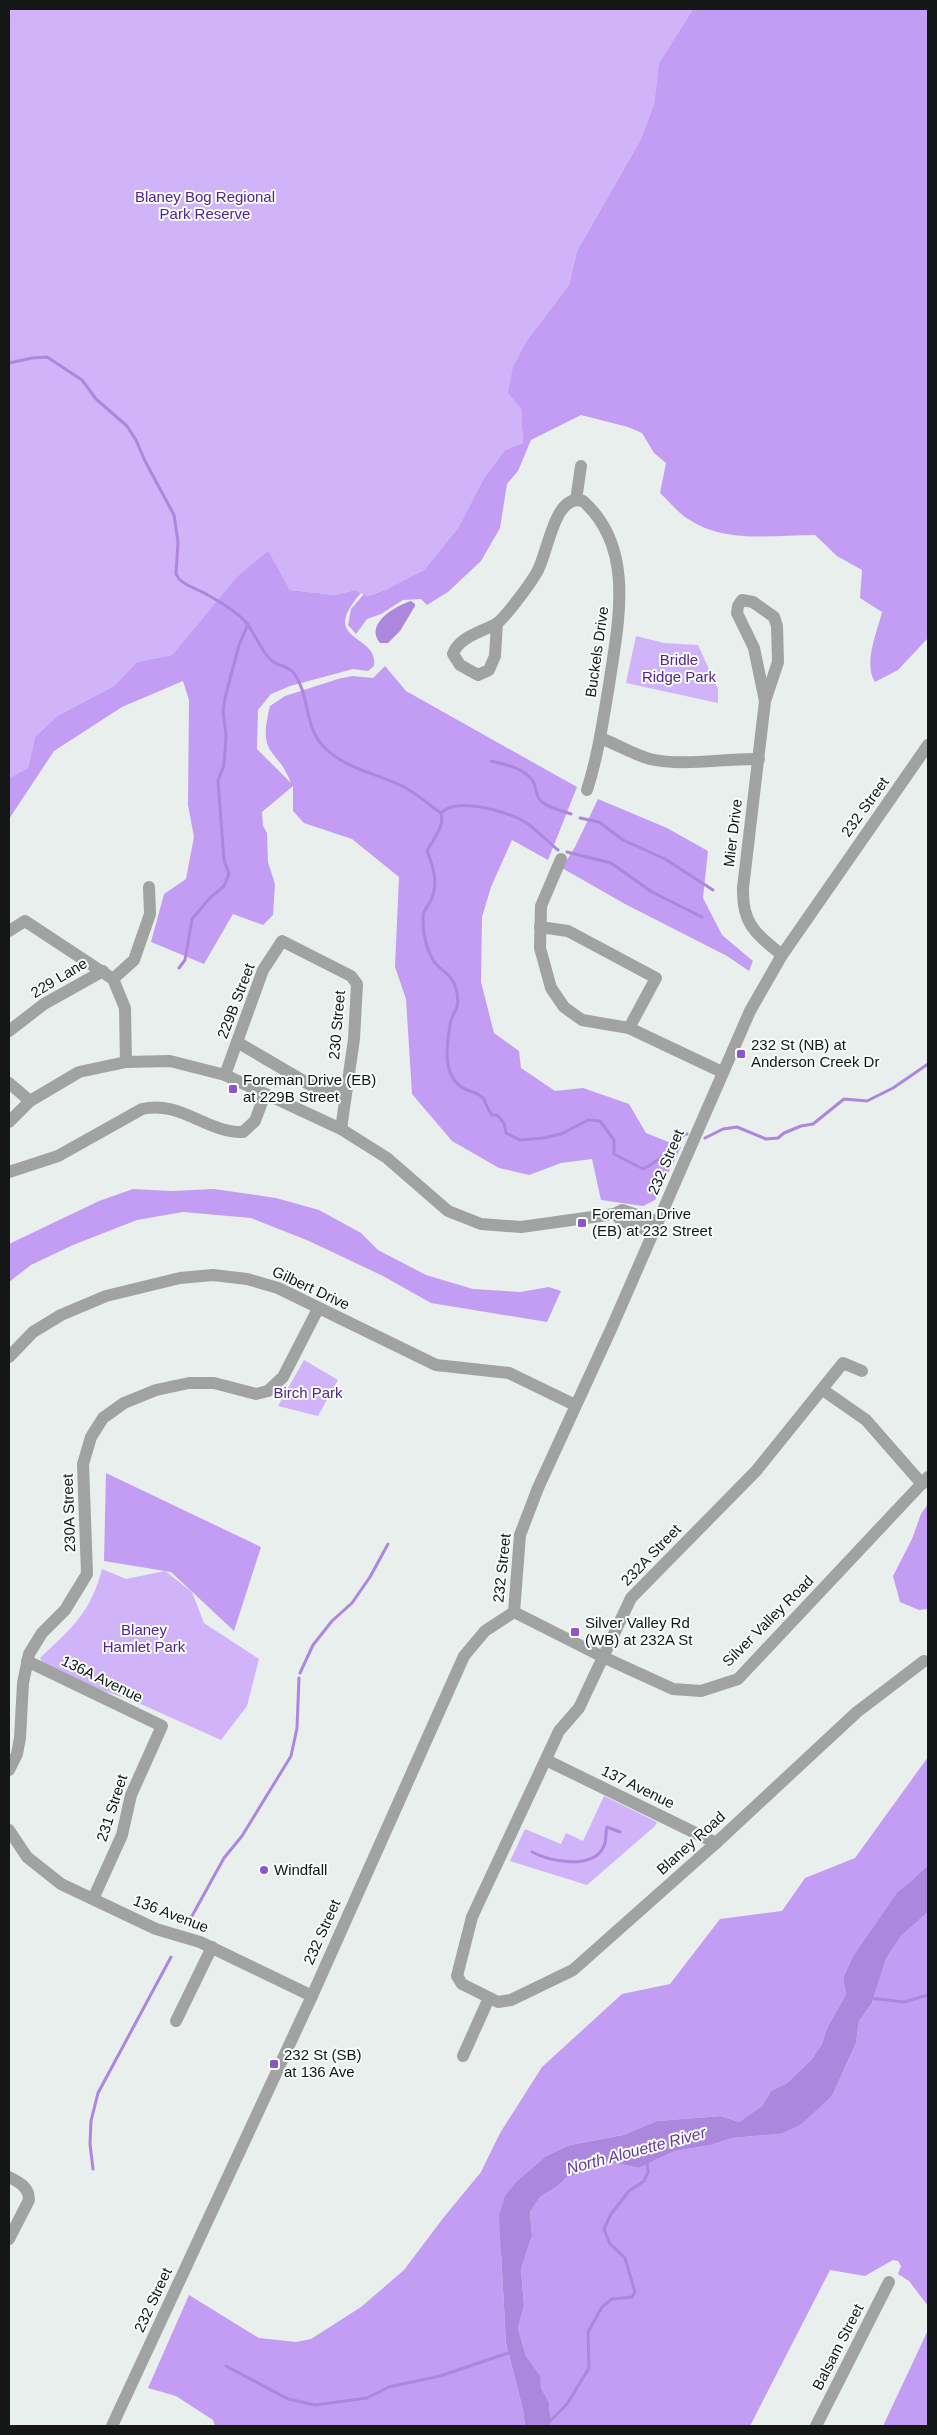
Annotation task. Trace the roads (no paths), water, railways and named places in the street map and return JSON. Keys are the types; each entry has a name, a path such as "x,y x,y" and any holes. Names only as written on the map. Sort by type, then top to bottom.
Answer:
{"street":[{"path":"497,623 518,599 537,572 545,557 558,514 567,504 576,500 581,466"},
{"name":"Buckels Drive","path":"576,500 583,501 601,520 615,558 620,590 619,617 600,738 587,790"},
{"name":"Mier Drive","path":"765,701 754,648 737,613 738,606 742,600 753,602 772,615 775,620 778,662 765,701 743,888 743,908 752,929 782,955"},
{"path":"600,738 616,743 640,756 663,761 759,759"},
{"name":"232 Street","path":"112,2426 312,1996 464,1656 485,1631 514,1612 520,1535 538,1488 656,1228 722,1072 758,995 782,955 928,745"},
{"path":"561,859 541,906 540,948 551,988 564,1007 582,1020 629,1028 722,1072"},
{"path":"113,979 126,969 136,955 150,914 149,888"},
{"path":"9,931 25,920 113,979 125,1008 126,1062"},
{"path":"540,927 568,932 656,978 629,1028"},
{"name":"230 Street","path":"282,941 351,976 357,984 354,1038 341,1130"},
{"name":"229B Street","path":"225,1075 263,970 282,941"},
{"name":"229 Lane","path":"9,1031 44,1004 102,971"},
{"path":"237,1042 319,1090 346,1091"},
{"path":"9,1122 30,1102 79,1072 126,1062 170,1061 225,1075 341,1130 387,1158 448,1211 481,1224 522,1227 614,1214 622,1210 656,1228"},
{"path":"9,1083 30,1102"},
{"path":"9,1172 58,1156 142,1110 152,1107 173,1109 225,1130 242,1132 255,1121 266,1094"},
{"name":"Gilbert Drive","path":"9,1357 34,1332 61,1315 106,1296 180,1278 213,1275 247,1279 278,1288 436,1365 509,1373 576,1405"},
{"name":"230A Street","path":"9,1770 17,1754 20,1738 23,1683 29,1654 42,1633 65,1610 87,1574 83,1464 91,1437 103,1418 124,1403 156,1390 189,1383 214,1383 256,1394 268,1392 283,1377 318,1309"},
{"name":"232A Street","path":"462,1984 457,1976 472,1918 561,1727 579,1708 631,1598 756,1471 843,1363 862,1371"},
{"path":"823,1390 866,1420 925,1481"},
{"name":"Silver Valley Road","path":"514,1612 603,1657 673,1689 701,1691 738,1679 925,1481"},
{"name":"136A Avenue","path":"28,1661 162,1726"},
{"name":"Blaney Road","path":"462,1984 498,2002 511,2000 573,1970 716,1843 857,1712 924,1661"},
{"name":"231 Street","path":"93,1899 122,1836 131,1795 162,1726"},
{"name":"137 Avenue","path":"546,1760 716,1843"},
{"name":"136 Avenue","path":"9,1830 27,1857 37,1867 61,1884 156,1929 212,1947 312,1996"},
{"path":"176,2022 212,1947"},
{"path":"463,2056 490,1998"},
{"path":"9,2177 26,2188 28,2200 9,2240"},
{"name":"Balsam Street","path":"816,2426 889,2282"}],"water":[{"path":"411,601 415,606 400,631 388,643 380,643 376,636 376,629 379,623 390,611"},
{"name":"North Alouette River","path":"928,1865 928,1912 901,1936 886,1959 872,2003 859,2021 856,2043 832,2096 800,2125 780,2134 732,2138 711,2145 675,2151 639,2168 611,2162 566,2178 558,2186 540,2197 530,2212 532,2236 521,2269 524,2306 518,2328 526,2356 540,2376 541,2388 549,2402 551,2426 525,2426 523,2410 506,2343 499,2216 505,2196 519,2179 546,2156 570,2145 623,2135 657,2121 721,2116 739,2122 762,2106 771,2091 787,2083 811,2060 822,2044 827,2028 846,1994 843,1978 853,1956 898,1891"}],"waterway":[{"path":"9,363 47,357 82,380 96,399 127,426 174,515 178,542 176,574 179,579 188,586 221,602 239,615 251,629 267,656 294,673 303,692 314,732 326,749 343,762 394,782 409,790 441,813 440,828 427,851 432,864 435,883 433,896 423,914 423,924 428,950 436,964 453,981 457,993 457,1008 451,1020 447,1049 448,1066 454,1080 463,1088 481,1096 492,1115 497,1115 504,1123 506,1133 520,1140 561,1134 588,1120 600,1121 614,1140 614,1154 643,1169 660,1158 687,1134"},
{"path":"179,968 185,960 192,919 210,898 224,886 229,874 224,860 218,781 224,765 226,736 223,710 239,645 248,624"},
{"path":"491,761 514,767 524,773 533,781 538,798 542,802 552,808 571,814"},
{"path":"441,813 448,808 458,806 483,807 495,810 525,822 558,850"},
{"path":"580,818 599,822 623,840 665,859 713,890"},
{"path":"567,852 611,863 652,892 702,917"},
{"path":"705,1138 723,1129 737,1127 766,1139 778,1138 784,1133 801,1126 813,1124 844,1099 867,1101 893,1088 928,1064"},
{"path":"300,1673 313,1645 332,1621 352,1603 370,1577 388,1544"},
{"path":"187,1925 224,1858 242,1836 291,1756 297,1728 299,1678"},
{"path":"532,1852 549,1859 571,1862 581,1861 598,1854 605,1844 607,1827 620,1832"},
{"path":"93,2169 90,2144 91,2121 98,2093 171,1957"},
{"path":"870,1998 904,2002 928,1995"},
{"name":"North Alouette River","path":"545,2426 567,2404 589,2368 588,2332 602,2307 612,2299 632,2297 635,2292 625,2258 610,2244 604,2229 611,2214 629,2191 644,2181 648,2172 647,2162"},
{"path":"226,2366 288,2399 315,2405 367,2398 389,2387 440,2376 511,2352"}],"place":[{"name":"232 St (NB) at Anderson Creek Dr","path":"741,1054"},
{"name":"Foreman Drive (EB) at 229B Street","path":"233,1089"},
{"name":"Foreman Drive (EB) at 232 Street","path":"582,1223"},
{"name":"Silver Valley Rd (WB) at 232A St","path":"575,1632"},
{"name":"Windfall","path":"264,1870"},
{"name":"232 St (SB) at 136 Ave","path":"274,2064"}],"park label":[{"name":"Blaney Bog Regional Park Reserve","path":"205,206"},
{"name":"Bridle Ridge Park","path":"679,668"},
{"name":"Birch Park","path":"308,1393"},
{"name":"Blaney Hamlet Park","path":"144,1638"}]}
